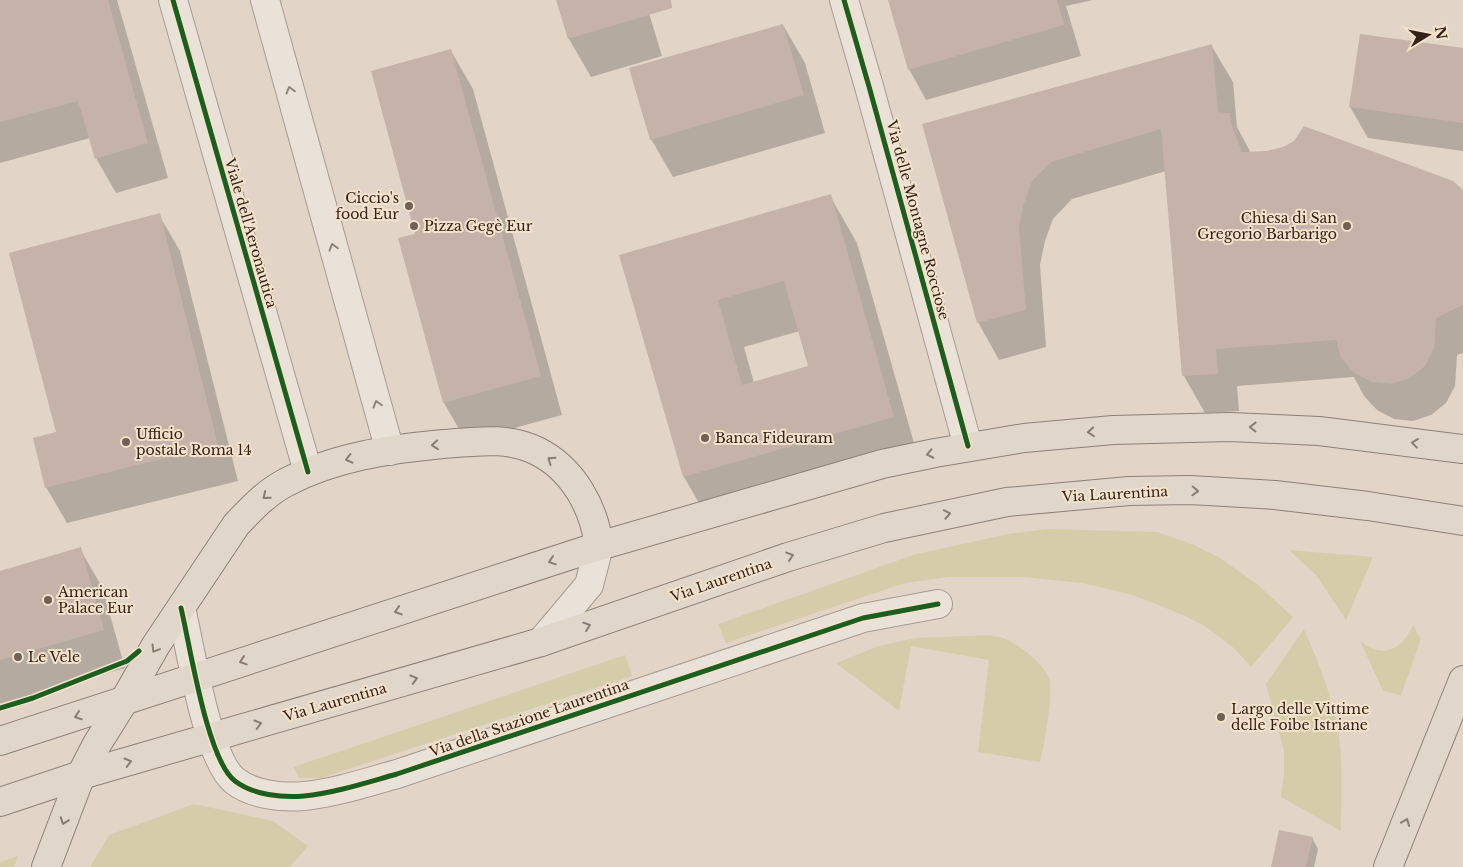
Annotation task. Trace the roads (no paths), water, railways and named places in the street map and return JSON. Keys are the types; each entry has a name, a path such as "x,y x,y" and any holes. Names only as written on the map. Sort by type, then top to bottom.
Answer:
{"main road":[{"path":"0,741 599,546 882,464 968,446 1024,438 1112,430 1230,427 1319,431 1463,449"},
{"path":"46,867 81,775 96,744 124,701 156,645 230,534 246,514 277,488 308,472 335,463 390,450 480,440 509,442 536,450 564,470 574,481 595,523 599,546"},
{"name":"Via Laurentina","path":"0,802 81,775 541,642 788,557 884,528 1007,502 1128,491 1190,490 1275,495 1368,506 1463,521"},
{"path":"1388,867 1463,680"}],"street":[{"name":"Viale dell'Aeronautica","path":"173,0 308,472"},
{"path":"266,0 390,450"},
{"name":"Via delle Montagne Rocciose","path":"844,0 968,446"},
{"path":"541,642 589,585 599,546"},
{"name":"Via della Stazione Laurentina","path":"181,608 211,738 219,760 234,781 259,792 274,796 305,796 375,780 420,767 863,618 938,604"}],"place":[{"name":"Ciccio's food Eur","path":"409,206"},
{"name":"Pizza Gegè Eur","path":"414,226"},
{"name":"Chiesa di San Gregorio Barbarigo","path":"1347,226"},
{"name":"Banca Fideuram","path":"705,438"},
{"name":"Ufficio postale Roma 14","path":"126,442"},
{"name":"American Palace Eur","path":"48,600"},
{"name":"Le Vele","path":"18,657"},
{"name":"Largo delle Vittime delle Foibe Istriane","path":"1221,717"}]}
